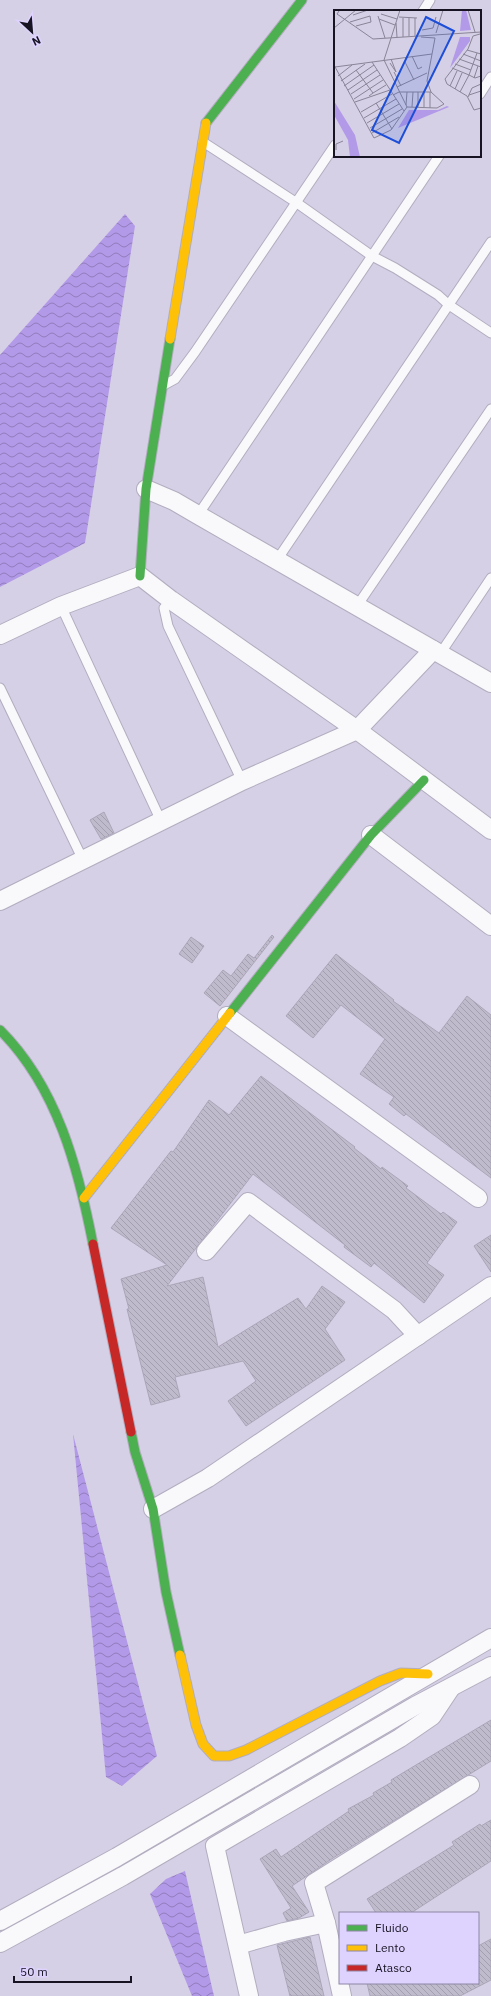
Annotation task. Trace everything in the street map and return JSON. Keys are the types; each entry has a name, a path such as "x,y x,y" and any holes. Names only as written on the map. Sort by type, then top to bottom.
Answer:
{"street":[{"path":"140,576 146,489 202,142 208,122 215,111 302,0"},
{"path":"146,489 174,501 491,683"},
{"path":"140,576 171,600 357,730 491,830"},
{"path":"0,635 61,606 140,576"},
{"path":"0,901 242,781 357,730 436,652"},
{"path":"84,1198 371,835 424,780"},
{"path":"371,835 491,926"},
{"path":"227,1016 478,1198"},
{"path":"0,1030 37,1078 61,1123 84,1198 135,1452 153,1509 166,1592 196,1725 203,1744 214,1756 229,1756 246,1750 380,1681 401,1673 428,1674"},
{"path":"206,1251 248,1202 394,1310 418,1336"},
{"path":"153,1509 208,1478 491,1286"},
{"path":"0,1921 117,1857 491,1638"},
{"path":"0,1943 123,1876 415,1706 491,1666"},
{"path":"249,1996 215,1846 400,1738 432,1716 451,1688"},
{"path":"339,1982 326,1924 314,1883 470,1785"},
{"path":"238,1945 284,1932 326,1924"},
{"path":"339,1984 342,1996"}],"lane":[{"path":"424,10 430,0"},
{"path":"481,92 491,77"},
{"path":"202,142 297,203 372,256 395,268 432,291 449,305 491,333"},
{"path":"162,386 175,379 297,203 334,147"},
{"path":"198,515 438,157"},
{"path":"277,560 491,242"},
{"path":"356,606 491,409"},
{"path":"436,652 491,578"},
{"path":"171,600 164,608 168,626 242,781"},
{"path":"61,606 161,821"},
{"path":"0,688 83,860"}],"water":[{"path":"125,214 135,226 85,543 0,587 0,355"},
{"path":"73,1434 157,1756 122,1786 106,1777"},
{"path":"185,1871 214,1996 192,1996 150,1894 166,1879"}],"building":[{"path":"104,812 114,833 101,839 90,820"},
{"path":"272,935 274,937 220,1006 204,993 223,970 231,976 248,954 254,958"},
{"path":"191,937 204,946 192,963 179,954"},
{"path":"336,954 394,1000 393,1001 439,1033 467,996 491,1015 491,1178 406,1114 404,1116 389,1104 394,1097 360,1074 385,1039 341,1005 313,1038 286,1016"},
{"path":"261,1076 355,1147 354,1148 381,1169 382,1167 408,1186 406,1188 441,1214 443,1212 457,1222 427,1263 444,1275 424,1303 374,1263 371,1267 344,1247 345,1245 253,1174 167,1286 203,1277 218,1347 298,1298 306,1309 322,1286 345,1302 325,1329 345,1360 246,1426 228,1401 256,1381 243,1361 175,1377 180,1397 151,1405 121,1279 167,1265 111,1228 171,1151 173,1152 209,1100 229,1115"},
{"path":"491,1235 491,1272 474,1246"},
{"path":"491,1720 491,1761 333,1858 292,1886 309,1912 299,1918 287,1921 283,1913 291,1908 260,1859 276,1849 281,1857 349,1811 348,1809 374,1795 373,1793 392,1782 391,1780"},
{"path":"491,1820 491,1861 413,1912 375,1912 367,1899 454,1845 452,1842 480,1824 481,1826"},
{"path":"310,1937 324,1996 290,1996 277,1945"},
{"path":"491,1939 491,1980 460,1996 370,1996 367,1984 479,1984 479,1945"}],"traffic: fast":[{"path":"206,123 302,0"},
{"path":"140,576 146,489 170,339"},
{"path":"230,1013 371,835 424,780"},
{"path":"0,1030 20,1052 51,1102 72,1157 93,1244"},
{"path":"131,1432 135,1452 153,1509 166,1592 180,1655"}],"traffic: slow":[{"path":"170,339 206,123"},
{"path":"84,1198 230,1013"},
{"path":"180,1655 196,1725 203,1744 214,1756 229,1756 246,1750 380,1681 401,1673 428,1674"}],"traffic: jam":[{"path":"93,1244 131,1432"}]}
